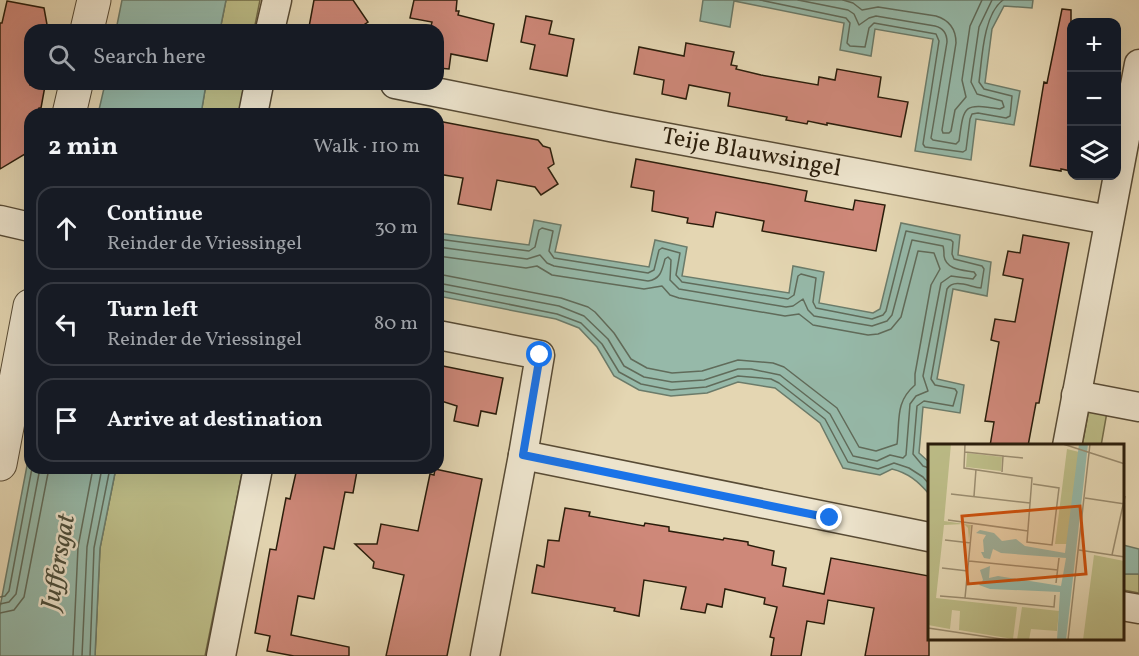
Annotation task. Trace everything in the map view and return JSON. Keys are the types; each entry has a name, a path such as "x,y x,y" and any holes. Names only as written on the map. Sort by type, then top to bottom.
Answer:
{"street":[{"path":"88,24 94,0"},
{"path":"271,24 277,0"},
{"path":"1067,444 1109,220 1133,130 1139,64"},
{"path":"70,108 75,90"},
{"path":"254,108 258,90"},
{"name":"Teije Blauwsingel","path":"425,90 1109,220"},
{"path":"0,220 24,226"},
{"path":"444,336 540,355 484,656"},
{"path":"0,464 24,338"},
{"path":"1076,395 1139,407"},
{"path":"523,455 928,537"},
{"path":"221,656 257,474"},
{"path":"1124,606 1139,609"}],"green space":[{"path":"226,0 260,0 255,24 221,24"},
{"path":"205,90 243,90 240,108 202,108"},
{"path":"1089,409 1107,412 1101,444 1082,444"},
{"path":"115,474 242,474 205,656 95,656 100,548"},
{"path":"1124,574 1139,574 1139,593 1124,590"}],"water":[{"path":"122,0 226,0 221,24 117,24"},
{"path":"703,0 1033,0 1032,8 1004,6 992,29 985,83 1020,91 1014,125 976,119 971,160 915,151 933,39 875,29 871,56 840,50 844,23 734,1 730,27 700,21"},
{"path":"104,90 205,90 202,108 99,108"},
{"path":"534,220 561,225 555,252 649,267 655,240 687,247 682,276 789,293 793,266 824,272 819,303 873,313 880,309 901,223 960,235 958,255 991,262 987,296 953,289 937,379 964,385 960,413 923,407 919,453 928,461 928,493 912,478 892,469 880,475 843,468 820,423 775,388 738,382 707,393 671,396 639,390 614,376 597,347 579,328 556,319 444,297 444,234 529,245"},
{"name":"Juffersgat","path":"25,474 115,474 100,548 95,656 0,656 0,607"},
{"path":"1124,545 1139,549 1139,574 1124,574"}],"building":[{"path":"314,0 353,0 368,22 365,24 310,24"},
{"path":"414,0 457,0 458,15 494,24 487,61 451,54 449,69 444,69 444,24 432,24 432,22 410,18"},
{"path":"7,1 44,8 47,24 24,24 24,90 44,90 41,108 24,108 24,155 0,169 0,23 2,23"},
{"path":"1062,9 1071,10 1071,18 1067,18 1067,170 1030,166 1044,82 1047,83"},
{"path":"526,16 552,21 549,34 574,39 567,76 530,69 535,45 521,42"},
{"path":"686,43 734,52 731,65 737,66 736,69 818,85 819,77 835,80 837,69 881,77 878,97 908,102 901,137 827,123 827,125 808,121 807,124 786,120 787,117 728,106 730,93 689,85 686,99 662,94 664,80 634,74 639,47 684,56"},
{"path":"444,122 538,140 543,146 550,148 554,164 548,168 558,184 541,195 535,187 497,180 491,210 458,204 463,178 444,175"},
{"path":"636,159 807,191 805,201 853,210 855,200 885,205 876,251 762,231 764,221 716,212 713,227 687,223 688,218 652,211 654,191 631,187"},
{"path":"1023,235 1069,243 1039,403 1036,403 1028,444 990,444 994,422 985,421 999,342 991,340 995,319 1015,322 1023,279 1003,275 1008,251 1020,253"},
{"path":"444,366 503,378 496,414 481,411 478,426 454,421 457,406 444,402"},
{"path":"444,471 482,479 447,656 386,656 404,575 373,568 374,562 355,544 377,544 381,524 418,531 430,474 444,474"},
{"path":"296,474 356,474 353,493 345,492 334,549 324,547 314,599 298,596 291,635 349,647 349,656 294,656 267,651 270,636 255,633 270,549 276,550 286,498 290,499"},
{"path":"565,508 590,512 589,516 644,526 645,523 669,527 669,531 748,542 748,545 774,551 772,565 786,568 783,586 824,594 831,558 928,576 929,656 865,656 874,608 828,600 824,624 807,621 801,656 771,656 774,638 770,637 777,607 764,604 765,598 725,589 722,607 707,604 705,613 681,609 686,587 644,580 639,616 614,611 615,608 532,593 537,565 544,567 548,540 559,541"}],"route":[{"path":"540,355 523,455 830,518"}]}
